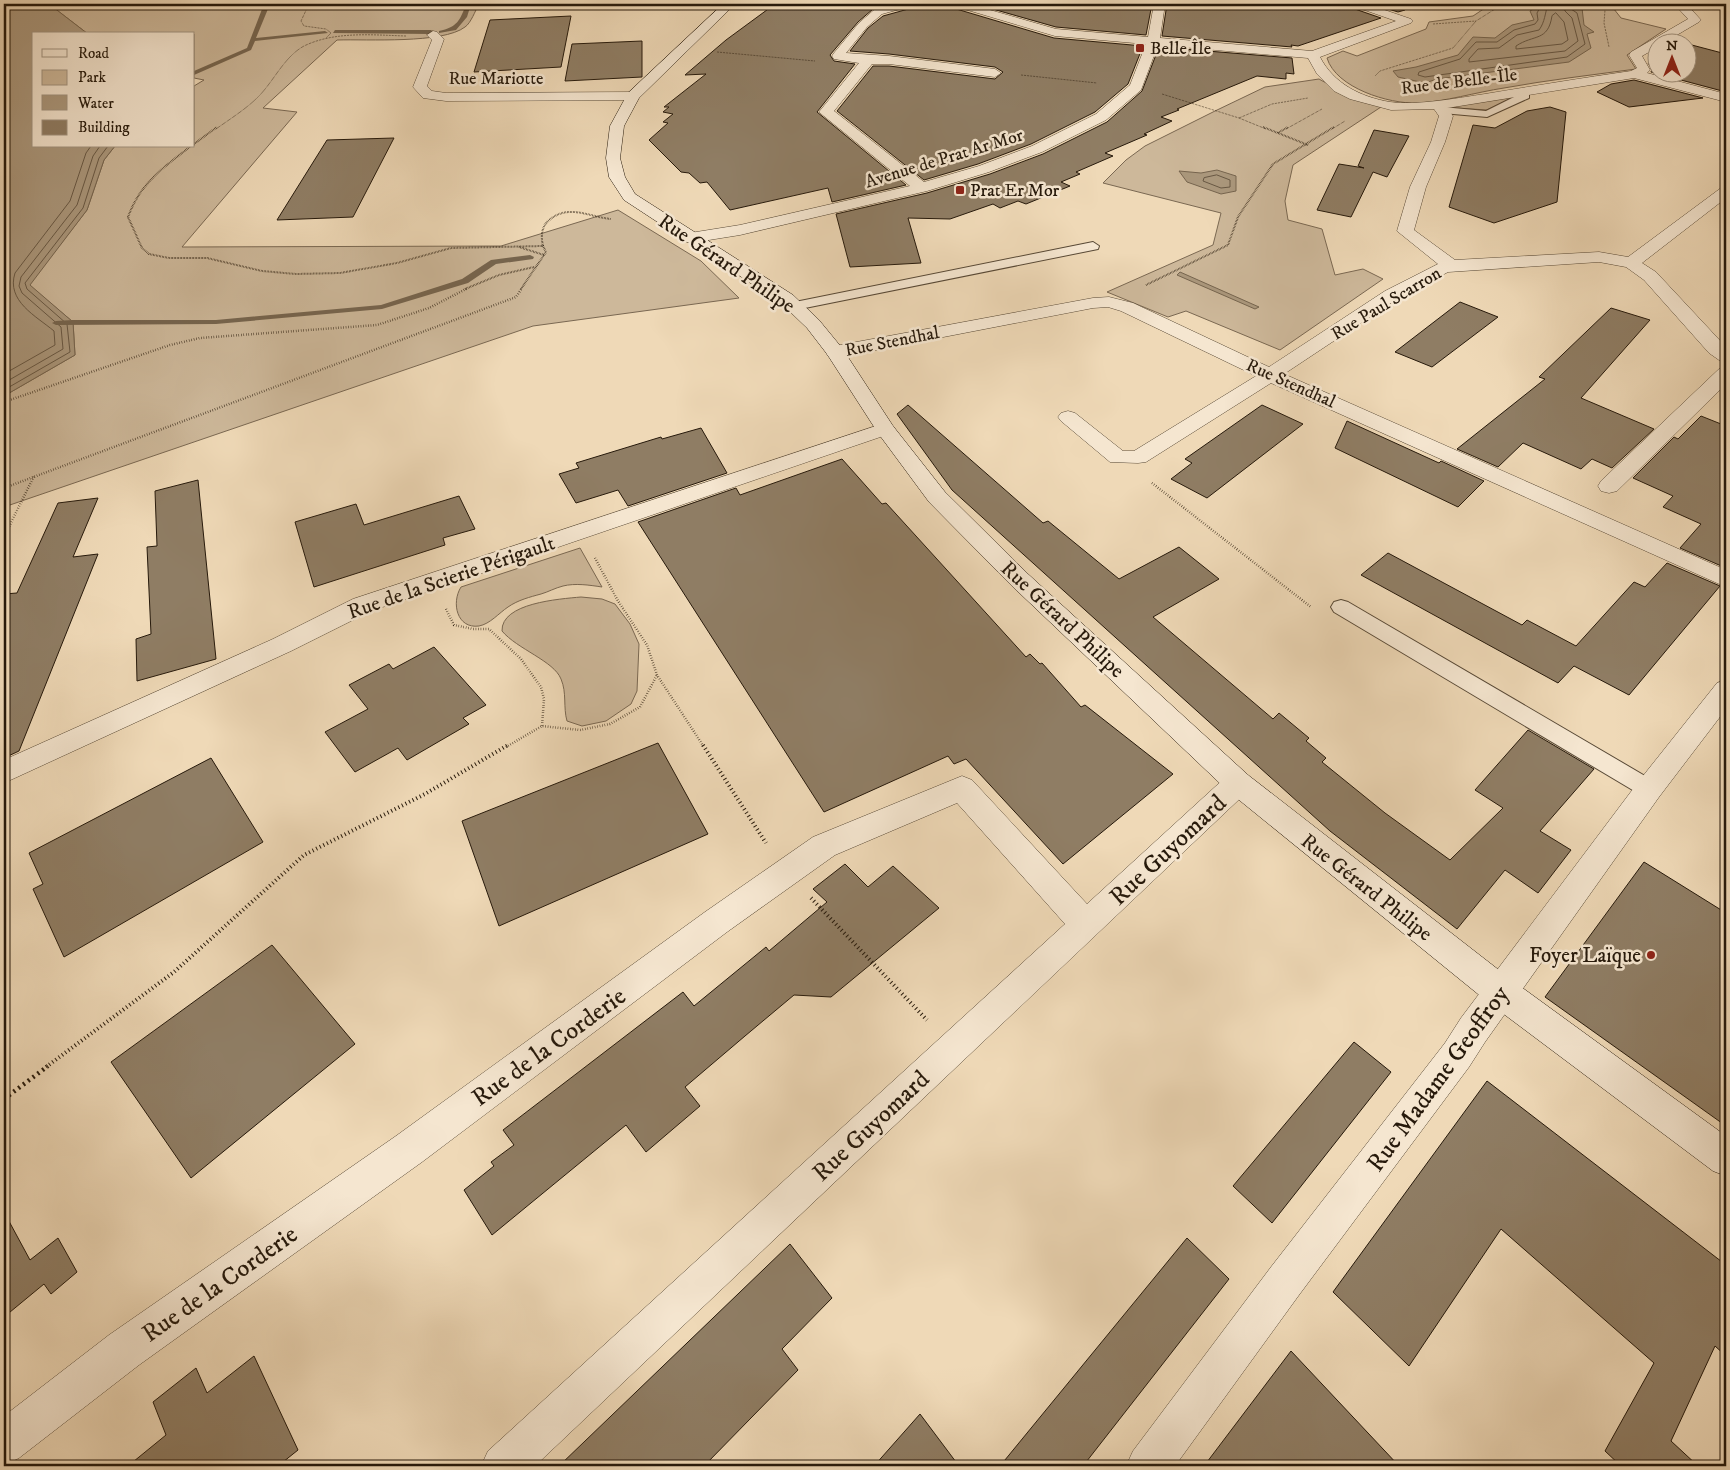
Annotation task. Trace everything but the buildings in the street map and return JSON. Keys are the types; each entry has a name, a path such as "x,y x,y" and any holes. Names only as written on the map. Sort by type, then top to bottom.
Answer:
{"street":[{"name":"Rue Gérard Philipe","path":"729,4 633,96 617,126 613,158 617,177 630,196 690,238 787,298 835,352 885,429 937,497 1020,580 1238,783 1501,992 1726,1158"},
{"path":"838,56 863,25 878,12 908,4"},
{"path":"958,4 1055,32 1314,58 1407,21"},
{"name":"Avenue de Prat Ar Mor","path":"690,238 740,230 922,188 984,170 1038,149 1101,117 1136,87 1152,41 1160,4"},
{"path":"1357,4 1407,21"},
{"path":"1634,74 1644,70 1635,55 1695,20 1683,8 1691,4"},
{"name":"Rue Mariotte","path":"433,35 438,38 420,87 428,95 446,97 633,96"},
{"path":"838,56 868,60 889,60 995,73"},
{"name":"Rue de Belle-Île","path":"1314,58 1321,71 1339,88 1355,96 1392,106 1440,108 1520,92 1634,74 1726,98"},
{"path":"868,60 826,112 922,188"},
{"path":"1440,108 1446,116 1438,142 1418,187 1405,232 1451,265"},
{"path":"1726,191 1631,263 1650,276 1716,349 1726,356"},
{"name":"Rue Paul Scarron","path":"1118,457 1138,457 1270,375 1391,295 1442,268 1451,265 1600,257 1631,263"},
{"name":"Rue Stendhal","path":"835,352 1093,303 1109,302 1127,307 1270,375 1726,580"},
{"path":"1609,486 1726,373"},
{"path":"1068,417 1118,457"},
{"name":"Rue de la Scierie Périgault","path":"4,772 282,645 362,605 885,429"},
{"name":"Rue Madame Geoffroy","path":"1148,1466 1285,1281 1457,1055 1649,788 1726,690"},
{"name":"Rue Guyomard","path":"503,1466 1238,783"},
{"name":"Rue de la Corderie","path":"4,1443 124,1350 409,1149 824,846 962,788 1085,924"}],"lane":[{"path":"795,306 1093,246"},
{"path":"1341,607 1649,788"}],"path":[{"path":"309,4 302,21 304,26 330,31 331,33 324,39"},
{"path":"1314,58 1376,76 1380,70 1453,48 1476,21 1503,4"},
{"path":"1407,21 1435,25 1476,21"},
{"path":"195,143 254,101 294,53 324,39 341,36 433,35"},
{"path":"682,48 820,62 838,56"},
{"path":"1239,118 1248,112 1287,100 1309,98 1337,100 1355,96"},
{"path":"1278,133 1326,107"},
{"path":"1109,302 1228,245 1238,218 1273,164 1347,120"},
{"path":"188,148 144,183 134,200 128,217 142,248 149,254 169,258 207,258 262,271 296,274 340,273 397,263 451,248 543,246"},
{"path":"4,488 516,297 546,252 541,240 544,226 559,212 573,210 607,219 638,219 656,215"},
{"path":"516,246 544,255"},
{"path":"4,402 170,345 200,338 377,325 430,308 461,290 499,275 536,267"},
{"path":"1118,457 1321,614 1341,607"},
{"path":"7,531 34,476"},
{"path":"580,532 618,601 647,645 657,675 786,872 954,1048"},
{"path":"455,574 445,611 454,626 473,630 489,630 522,662 544,695 542,726"},
{"path":"4,1099 174,972 304,855 425,794 542,726 580,730 610,724 640,707 657,675"}],"green space":[{"path":"49,4 479,4 465,27 440,36 404,40 337,40 263,108 297,112 182,247 501,246 618,210 701,261 739,298 533,326 4,507 4,396 75,355 73,322 29,285 87,210 104,160 113,148 195,148 195,85 204,80 195,78 195,32 85,32"},
{"path":"1491,4 1610,4 1621,18 1666,29 1662,32 1648,32 1648,41 1627,55 1636,69 1537,82 1449,99 1417,103 1392,101 1352,86 1332,69 1327,58 1343,51 1357,56 1426,29 1429,22 1473,16"},
{"path":"1319,79 1351,97 1381,107 1293,165 1285,201 1288,220 1322,229 1335,275 1363,269 1383,279 1280,350 1186,311 1168,317 1107,292 1213,245 1221,213 1103,183 1126,160 1145,146 1215,111 1265,87"},
{"path":"1509,96 1512,98 1487,110 1455,108 1454,105"},
{"path":"580,548 602,587 577,584 560,587 516,602 491,621 479,626 472,626 466,623 458,614 456,607 461,587"},
{"path":"581,597 602,599 615,604 630,624 639,644 637,691 631,704 606,721 582,726 567,721 564,690 557,673 551,666 517,644 502,631 504,622 511,614 521,608 546,601"}],"water":[{"path":"4,4 49,4 85,32 32,32 32,148 113,148 104,160 87,210 30,285 73,322 75,355 4,396"},
{"path":"1542,4 1559,4 1582,8 1584,25 1594,32 1587,34 1591,48 1569,62 1437,79 1425,83 1398,77 1393,71 1416,67 1458,55 1473,37 1495,38 1512,25 1534,20 1530,11"},
{"path":"1217,170 1236,176 1236,191 1221,194 1187,182 1179,171 1201,173"},
{"path":"1180,272 1259,307 1255,309 1177,275"}],"waterway":[{"path":"195,73 249,49 267,4"},
{"path":"441,32 454,29 464,17 468,4"},
{"path":"335,32 431,32"},
{"path":"253,40 325,33"},
{"path":"56,323 216,322 382,307 465,281 494,262 530,257"}],"place":[{"name":"Belle Île","path":"1140,48"},
{"name":"Prat Er Mor","path":"960,190"},
{"name":"Foyer Laïque","path":"1651,955"}]}
